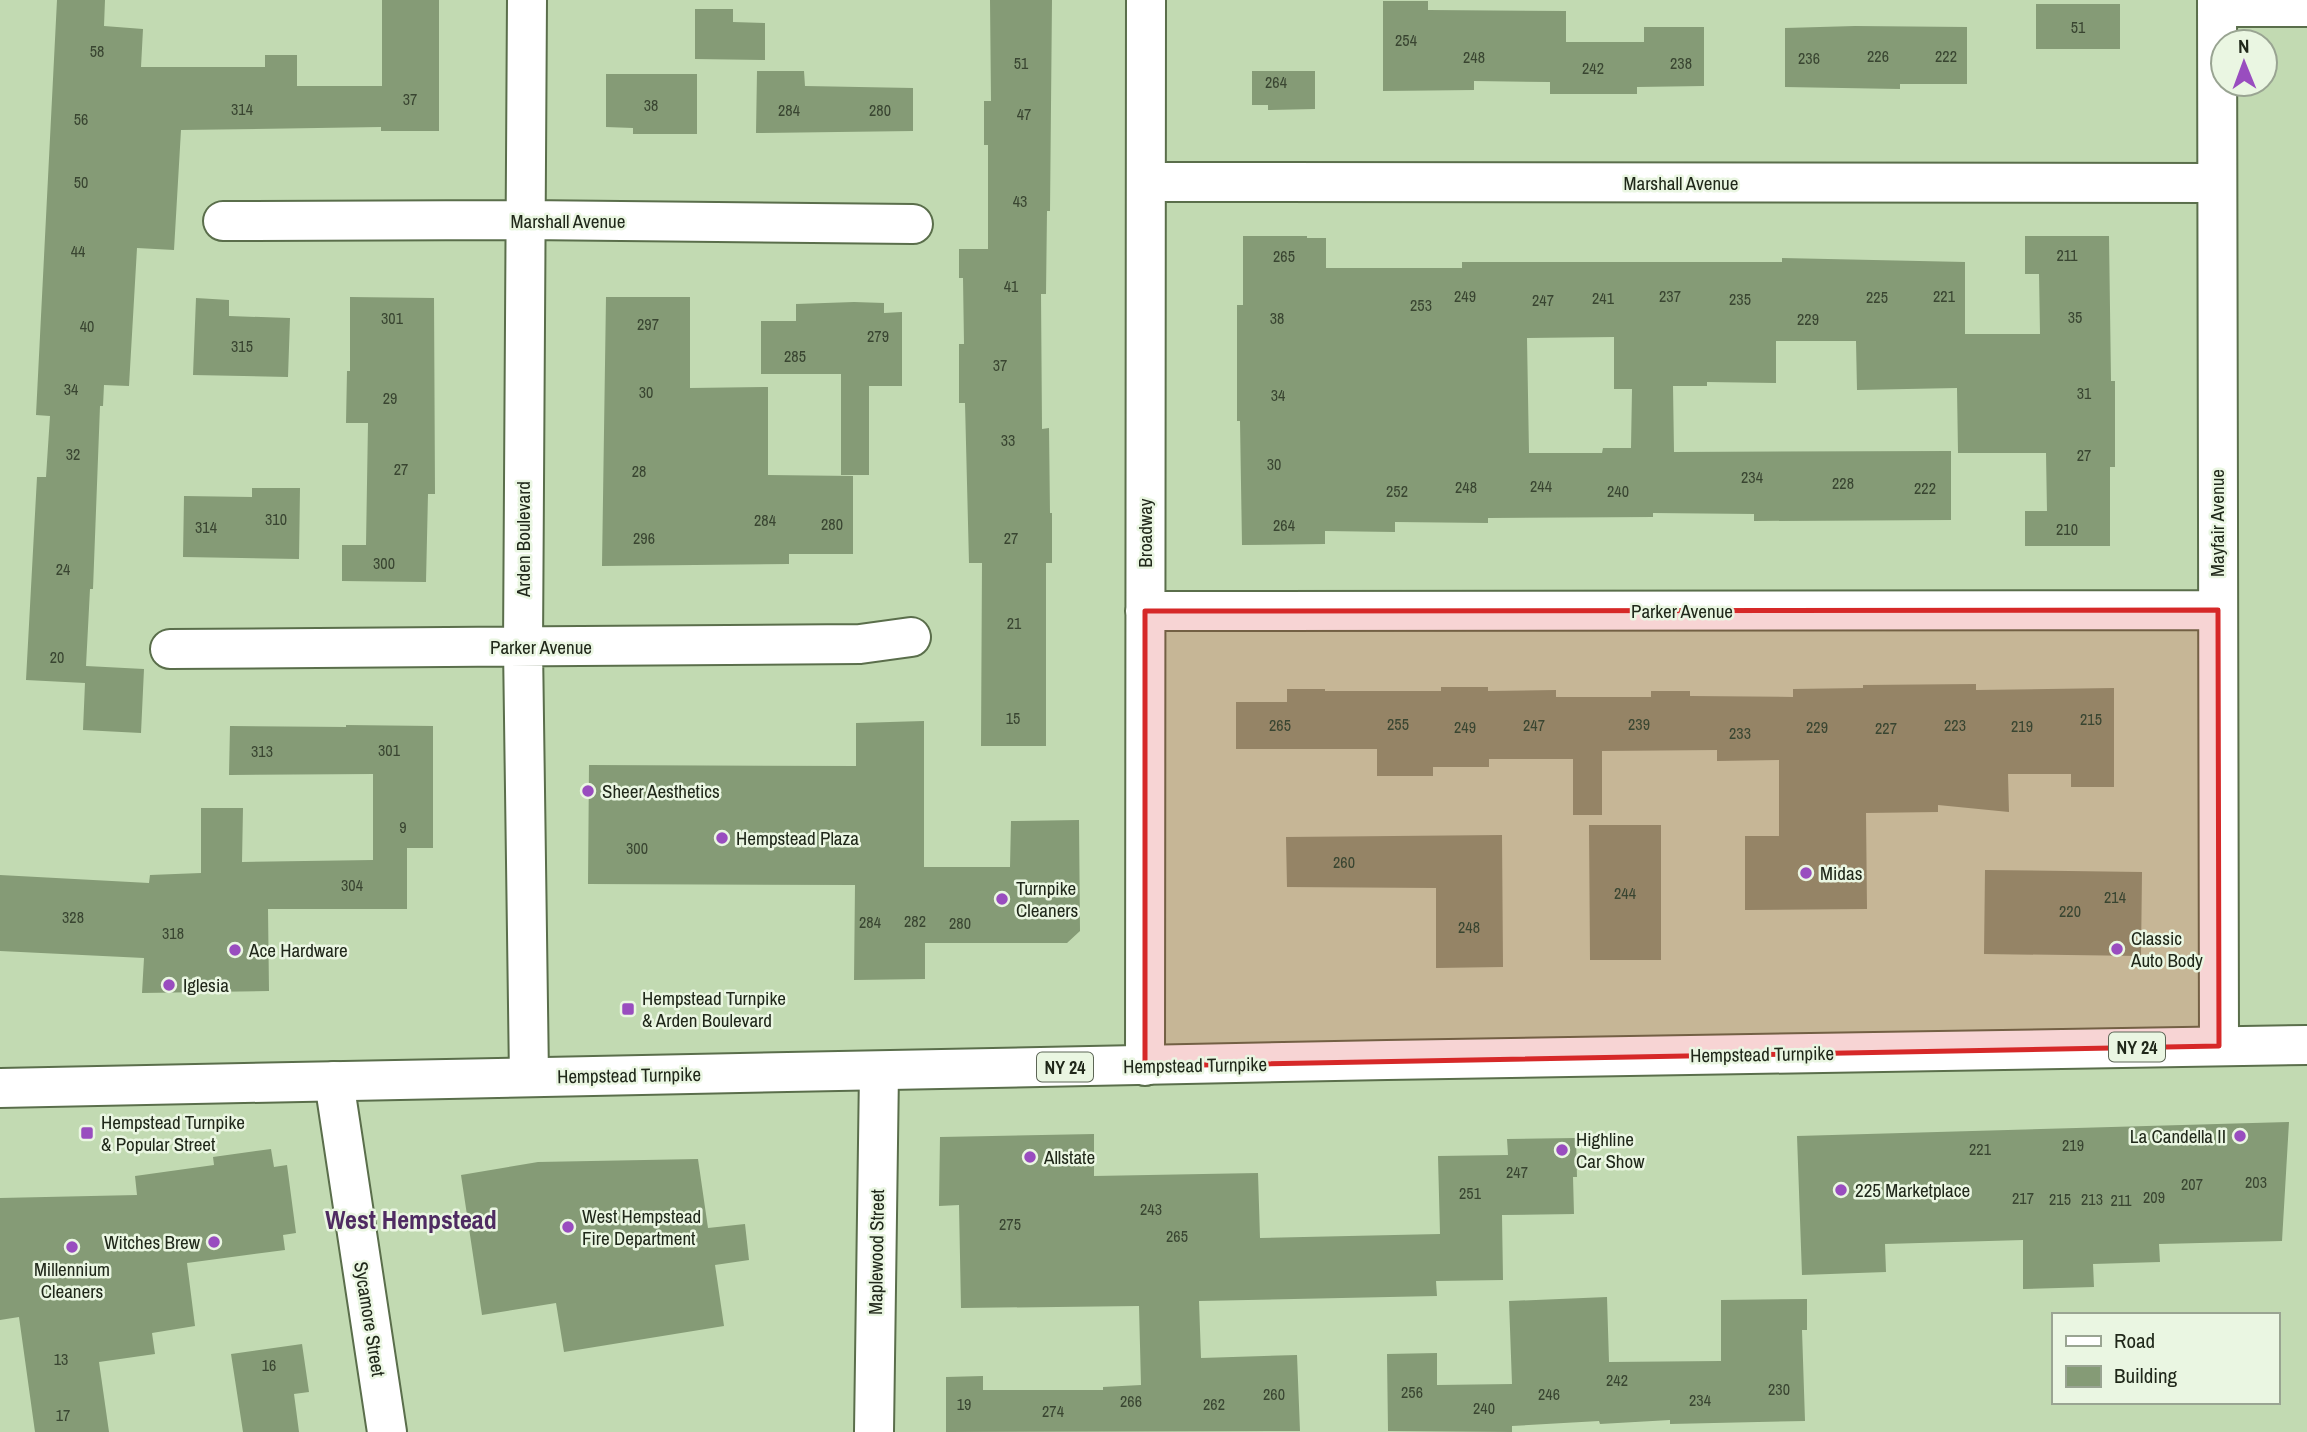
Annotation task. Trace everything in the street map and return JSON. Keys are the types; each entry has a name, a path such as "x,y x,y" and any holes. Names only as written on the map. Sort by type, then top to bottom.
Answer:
{"street":[{"name":"Arden Boulevard","path":"527,0 523,647 529,1077"},
{"name":"Broadway","path":"1145,1066 1146,0"},
{"path":"2217,3 2307,7"},
{"name":"Mayfair Avenue","path":"2217,3 2219,1046"},
{"name":"Marshall Avenue","path":"1146,182 2216,183"},
{"name":"Marshall Avenue","path":"223,221 526,220 913,224"},
{"name":"Parker Avenue","path":"1145,611 2218,610"},
{"name":"Parker Avenue","path":"170,649 860,644 911,637"},
{"name":"Hempstead Turnpike","path":"0,1088 2307,1045"},
{"name":"Maplewood Street","path":"874,1432 879,1071"},
{"name":"Sycamore Street","path":"334,1081 387,1432"}],"highlighted area":[{"path":"2218,610 2219,1046 1145,1066 1145,611"}],"building":[{"path":"57,0 105,0 104,26 143,29 141,67 265,67 265,55 297,55 297,86 382,86 382,0 439,0 439,131 381,131 381,127 181,130 174,250 137,248 129,386 104,385 103,406 100,406 93,589 90,589 86,666 144,669 141,733 83,730 85,683 26,680 37,477 46,477 50,416 36,415"},
{"path":"990,0 1052,0 1050,211 1047,211 1046,294 1041,294 1042,429 1049,428 1052,513 1052,563 1046,563 1046,746 981,746 982,563 969,563 965,403 959,403 959,344 964,344 963,278 959,278 959,249 988,249 988,145 984,145 984,101 991,101"},
{"path":"1383,1 1428,1 1428,10 1566,11 1566,42 1644,42 1644,27 1704,27 1704,86 1637,87 1637,94 1550,94 1550,82 1474,81 1474,90 1383,91"},
{"path":"2036,4 2120,4 2120,49 2036,49"},
{"path":"695,9 733,9 733,22 765,23 765,60 695,59"},
{"path":"1967,27 1967,84 1900,84 1900,89 1785,87 1785,28"},
{"path":"757,71 804,71 805,86 913,88 913,131 756,133"},
{"path":"1252,71 1315,71 1315,109 1268,110 1268,105 1252,105"},
{"path":"606,74 697,74 697,134 633,134 633,128 606,127"},
{"path":"1243,236 1307,236 1326,238 1326,268 1462,268 1462,262 1782,262 1782,258 1965,262 1965,334 2040,334 2039,274 2025,274 2025,236 2109,236 2111,381 2115,381 2115,467 2110,467 2110,546 2025,546 2025,511 2047,511 2046,453 1958,453 1957,388 1857,390 1856,341 1776,341 1776,383 1707,382 1707,386 1673,386 1674,452 1951,451 1951,520 1754,521 1754,514 1653,513 1653,517 1488,518 1488,523 1395,522 1395,532 1325,531 1325,544 1242,545 1240,421 1237,421 1237,305 1243,305","holes":["1614,337 1614,389 1632,389 1631,448 1603,448 1602,453 1529,453 1527,338"]},
{"path":"350,297 434,298 435,494 428,494 426,582 342,581 342,545 366,545 368,423 346,423 347,371 350,371"},
{"path":"606,297 690,297 690,388 768,387 768,475 853,476 853,554 789,554 789,564 602,566"},
{"path":"196,298 229,300 229,316 290,318 288,377 193,375"},
{"path":"884,303 884,313 902,312 902,386 869,386 869,475 841,475 841,374 761,374 761,321 796,321 796,304"},
{"path":"252,488 300,488 299,559 183,557 184,496 252,497"},
{"path":"1976,684 1976,690 2114,688 2114,787 2071,787 2071,774 2008,774 2009,812 1938,805 1938,812 1866,813 1867,909 1745,910 1745,836 1779,836 1779,760 1717,761 1717,750 1602,751 1602,815 1573,815 1573,759 1489,759 1489,767 1433,767 1433,776 1377,776 1377,749 1236,749 1236,702 1287,702 1287,689 1441,691 1441,687 1488,687 1488,691 1556,690 1556,697 1651,697 1651,691 1690,691 1690,696 1793,697 1793,689"},
{"path":"924,721 924,867 1010,867 1011,821 1079,820 1080,931 1067,943 925,943 925,979 854,980 855,885 588,884 589,765 856,766 856,723"},
{"path":"230,726 433,726 433,848 407,848 407,909 268,909 269,991 142,993 144,958 0,951 0,875 149,883 150,875 201,873 201,808 243,808 242,862 373,860 373,774 229,775"},
{"path":"1589,825 1661,825 1661,960 1590,960"},
{"path":"1502,835 1503,967 1436,968 1436,888 1287,887 1286,837"},
{"path":"1985,870 2142,872 2141,956 1984,954"},
{"path":"2289,1122 2282,1241 2159,1244 2160,1262 2093,1264 2094,1287 2023,1289 2023,1240 1885,1244 1886,1272 1802,1275 1797,1136"},
{"path":"1094,1134 1094,1176 1258,1173 1260,1238 1440,1234 1438,1156 1508,1155 1507,1139 1576,1138 1574,1214 1502,1215 1503,1280 1436,1281 1437,1296 1199,1301 1201,1358 1297,1355 1300,1431 946,1432 946,1377 983,1376 983,1390 1103,1390 1103,1387 1141,1385 1139,1306 961,1308 959,1205 939,1206 940,1137"},
{"path":"271,1149 274,1167 287,1165 296,1233 283,1235 285,1250 187,1263 195,1326 152,1333 155,1354 99,1362 109,1432 35,1432 19,1317 0,1320 0,1198 137,1195 135,1176 214,1165 213,1157"},
{"path":"698,1159 708,1228 745,1224 749,1260 715,1265 724,1326 564,1352 556,1303 482,1315 461,1175 538,1162"},
{"path":"1607,1297 1609,1362 1721,1361 1721,1300 1807,1299 1807,1330 1802,1330 1805,1421 1670,1424 1670,1420 1600,1424 1599,1421 1512,1426 1512,1432 1388,1431 1387,1354 1437,1353 1437,1385 1512,1384 1509,1301"},
{"path":"302,1344 309,1392 294,1394 299,1432 243,1432 231,1354"}],"place":[{"name":"Sheer Aesthetics","path":"588,791"},
{"name":"Hempstead Plaza","path":"722,838"},
{"name":"Midas","path":"1806,873"},
{"name":"Turnpike Cleaners","path":"1002,899"},
{"name":"Classic Auto Body","path":"2117,949"},
{"name":"Ace Hardware","path":"235,950"},
{"name":"Iglesia","path":"169,985"},
{"name":"Hempstead Turnpike & Arden Boulevard","path":"628,1009"},
{"name":"Hempstead Turnpike & Popular Street","path":"87,1133"},
{"name":"La Candella II","path":"2240,1136"},
{"name":"Highline Car Show","path":"1562,1150"},
{"name":"Allstate","path":"1030,1157"},
{"name":"225 Marketplace","path":"1841,1190"},
{"name":"West Hempstead Fire Department","path":"568,1227"},
{"name":"Witches Brew","path":"214,1242"},
{"name":"Millennium Cleaners","path":"72,1247"}],"district":[{"name":"West Hempstead","path":"411,1219"}]}
